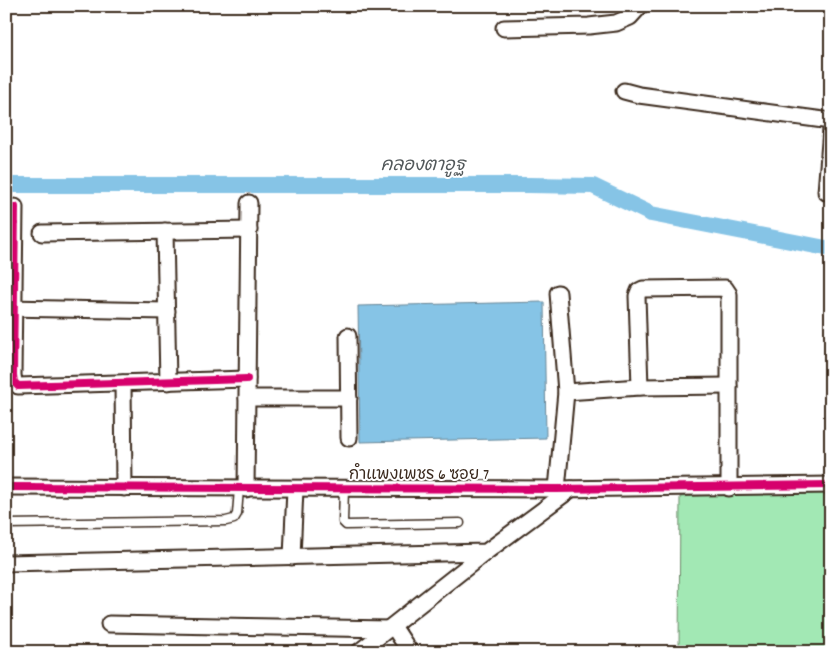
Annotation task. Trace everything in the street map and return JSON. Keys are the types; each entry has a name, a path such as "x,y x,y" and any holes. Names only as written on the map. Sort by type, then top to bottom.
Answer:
{"street":[{"path":"504,28 589,26 616,23 630,17 640,6"},
{"path":"624,91 639,95 831,121"},
{"path":"826,192 831,129"},
{"path":"242,489 247,398 249,203"},
{"path":"15,206 10,308 13,375 14,382 18,386 247,380"},
{"path":"42,233 249,230"},
{"path":"165,231 168,382"},
{"path":"640,388 637,296 639,291 643,289 724,288 729,294 729,488"},
{"path":"360,652 564,489 566,392 558,294"},
{"path":"10,308 167,311"},
{"path":"348,336 349,438"},
{"path":"123,383 124,488"},
{"path":"566,392 729,386"},
{"path":"247,398 349,398"},
{"name":"กำแพงเพชร 6 ซอย 7","path":"6,487 295,490 729,488 831,485"},
{"path":"292,557 295,490"},
{"path":"6,563 486,552"},
{"path":"109,624 391,628"},
{"path":"391,628 410,652"}],"lane":[{"path":"6,524 226,521 234,519 237,514 242,489"},
{"path":"344,489 343,522 346,525 460,523"}],"green space":[{"path":"831,486 831,652 679,652 680,497"}],"water":[{"path":"544,302 546,438 360,442 358,306"}],"waterway":[{"name":"คลองตาอูฐ","path":"6,185 593,186 651,214 831,249"}],"cycle path":[{"path":"15,207 13,375 14,382 18,386 247,379"},
{"path":"6,487 557,489 831,485"}]}
